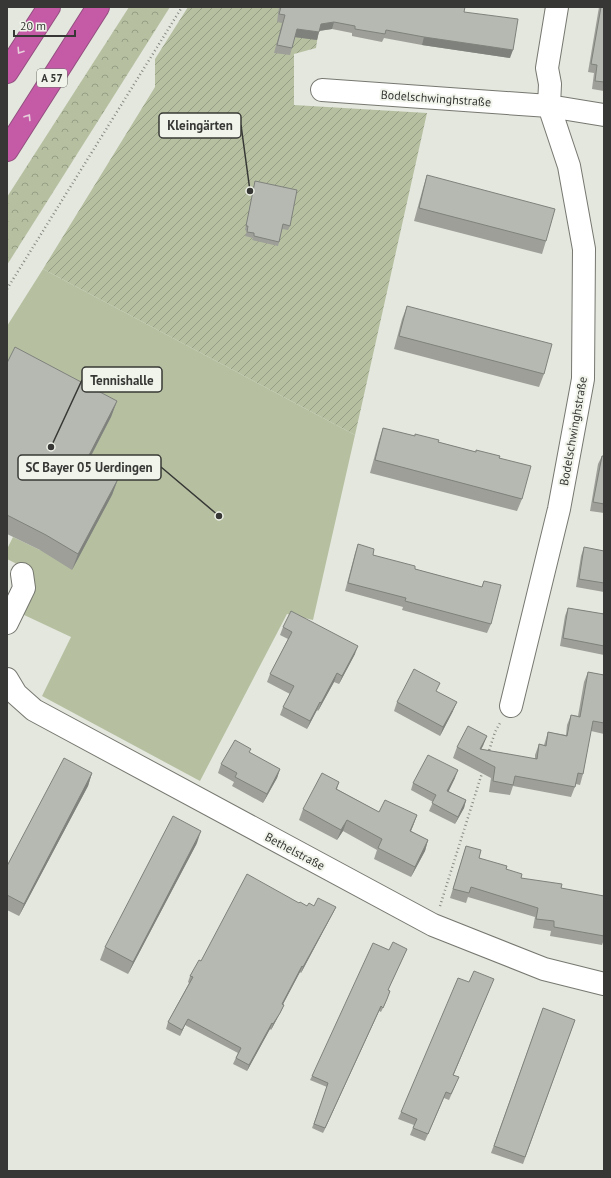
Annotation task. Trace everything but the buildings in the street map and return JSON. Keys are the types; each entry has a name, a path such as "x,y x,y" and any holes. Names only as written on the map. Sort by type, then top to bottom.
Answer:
{"highway":[{"path":"7,72 49,7"},
{"name":"A 57","path":"7,150 98,7"}],"street":[{"name":"Bodelschwinghstraße","path":"511,706 559,509 583,379 584,249 569,166 549,106 550,84 547,68 557,7"},
{"name":"Bodelschwinghstraße","path":"322,90 549,106 604,115"},
{"path":"7,623 24,588 22,574"},
{"name":"Bethelstraße","path":"7,679 16,694 34,710 433,925 544,969 604,984"}],"path":[{"path":"7,289 182,7"},
{"path":"488,755 495,732 511,706"},
{"path":"433,925 444,898 483,770"}],"green space":[{"path":"129,7 170,7 7,265 7,197"},
{"path":"188,7 322,7 316,48 294,54 294,105 427,113 355,435 43,269 155,87 155,59"},
{"path":"43,269 355,435 313,620 287,614 200,781 42,696 71,637 22,614 27,575 17,564 7,559 7,549 13,537 40,550 112,495 80,477 7,367 7,326"}],"place":[{"name":"Kleingärten","path":"250,191"},
{"name":"Tennishalle","path":"51,447"},
{"name":"SC Bayer 05 Uerdingen","path":"219,516"}]}
